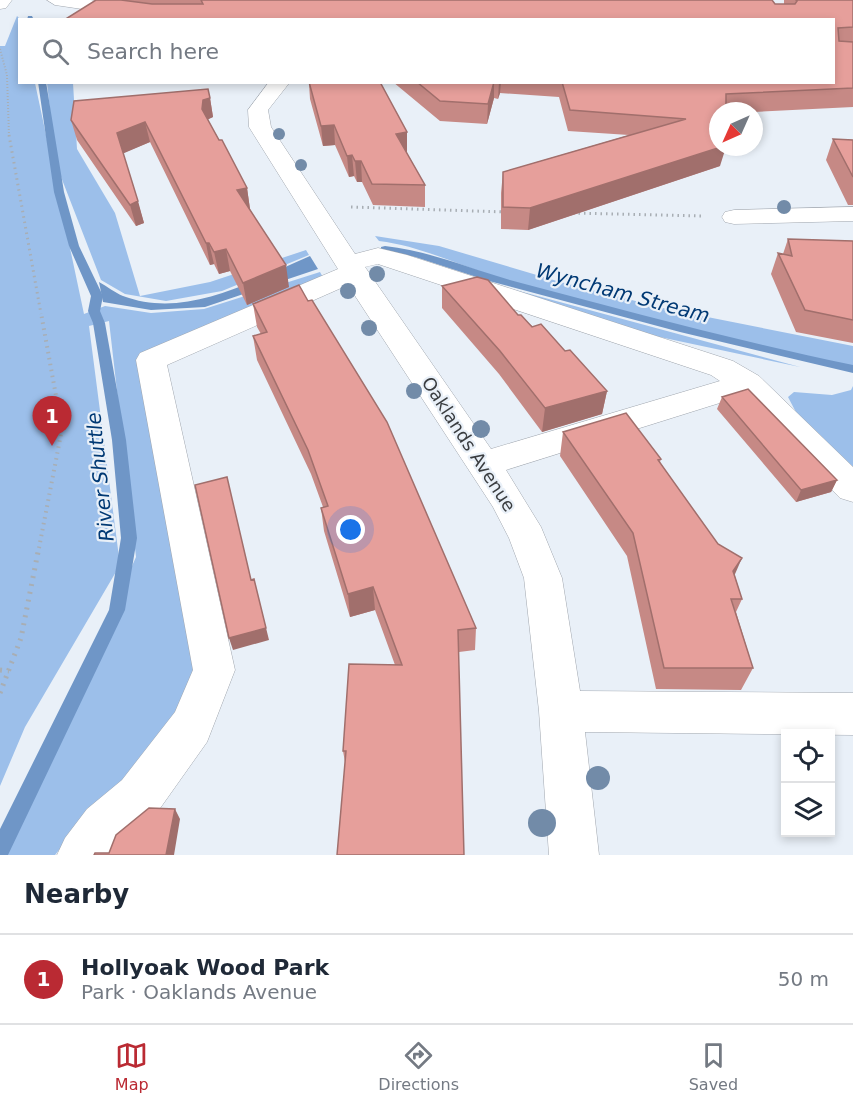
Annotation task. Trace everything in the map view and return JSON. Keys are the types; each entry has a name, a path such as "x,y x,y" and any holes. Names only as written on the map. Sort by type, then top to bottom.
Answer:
{"street":[{"path":"0,4 4,0"},
{"path":"61,1 182,18"},
{"name":"Oaklands Avenue","path":"278,84 258,110 260,127 309,206 484,464 528,538 543,578 561,711 574,855"},
{"path":"734,217 853,214"},
{"path":"81,855 104,826 139,797 191,727 214,669 151,360 347,260 378,256 398,261 722,368 748,383 853,489"},
{"path":"484,464 748,383"},
{"path":"561,711 853,714"}],"path":[{"path":"0,49 5,60 7,74 7,124 62,429 21,638 0,693"},
{"path":"309,206 507,212"},
{"path":"566,213 734,217"},
{"path":"0,670 9,671"}],"shaded area":[{"path":"17,16 19,18 18,84 35,84 84,314 105,306 151,313 204,309 320,272 325,281 143,359 201,669 166,738 71,835 55,855 5,855 136,557 109,321 89,326 120,565 25,727 0,786 0,46 5,46"},
{"path":"47,84 73,84 77,149 115,213 140,296 210,282 306,250 309,255 222,291 166,301 125,294 101,280 56,164"},
{"path":"375,236 439,246 557,281 667,309 853,346 853,367 720,339 631,315 500,278 410,247 379,241"},
{"path":"310,256 318,269 205,307 151,310 103,302 99,282 123,296 147,302 171,303 195,300 243,286"},
{"path":"475,279 800,367 655,336"},
{"path":"853,386 853,473 799,418 788,397 794,392 832,395 851,390"}],"building":[{"path":"96,0 152,4 203,4 201,0 772,0 775,4 795,4 796,0 853,0 853,27 838,28 839,41 853,42 853,88 726,94 726,102 709,102 709,151 530,208 503,207 503,172 686,119 570,110 563,84 835,84 835,18 67,18"},
{"path":"310,84 381,84 407,132 396,134 425,185 372,184 361,161 355,161 352,155 347,156 334,125 321,126"},
{"path":"419,84 493,84 488,104 440,101"},
{"path":"208,89 210,98 203,100 202,109 219,140 222,140 247,188 237,190 286,265 243,283 226,249 214,252 209,243 206,243 145,122 117,133 138,201 130,205 71,120 74,101"},
{"path":"833,139 853,140 853,177"},
{"path":"788,239 853,241 853,320 805,310 778,253 792,256"},
{"path":"477,277 488,280 518,315 521,315 532,327 541,324 565,351 570,350 607,391 545,408 500,351 442,286"},
{"path":"299,285 308,301 312,300 387,422 476,628 458,630 464,855 337,855 346,751 343,751 349,664 402,665 373,587 348,594 321,508 328,506 308,450 253,336 267,332 253,304"},
{"path":"748,389 837,480 801,490 722,397"},
{"path":"626,413 661,459 658,460 718,544 742,558 733,571 742,599 731,599 753,668 664,668 633,533 563,432"},
{"path":"227,477 251,580 254,579 266,628 229,638 195,485"},
{"path":"149,808 175,809 166,855 94,855 95,853 109,853 116,835"}],"waterway":[{"name":"River Shuttle","path":"0,850 117,610 129,538 119,440 99,323 94,311 97,296 84,272 65,219 53,164 42,84"},
{"name":"Wyncham Stream","path":"385,249 416,254 493,279 680,329 853,369"}],"place":[{"name":"Hollyoak Wood Park","path":"52,446"}]}
